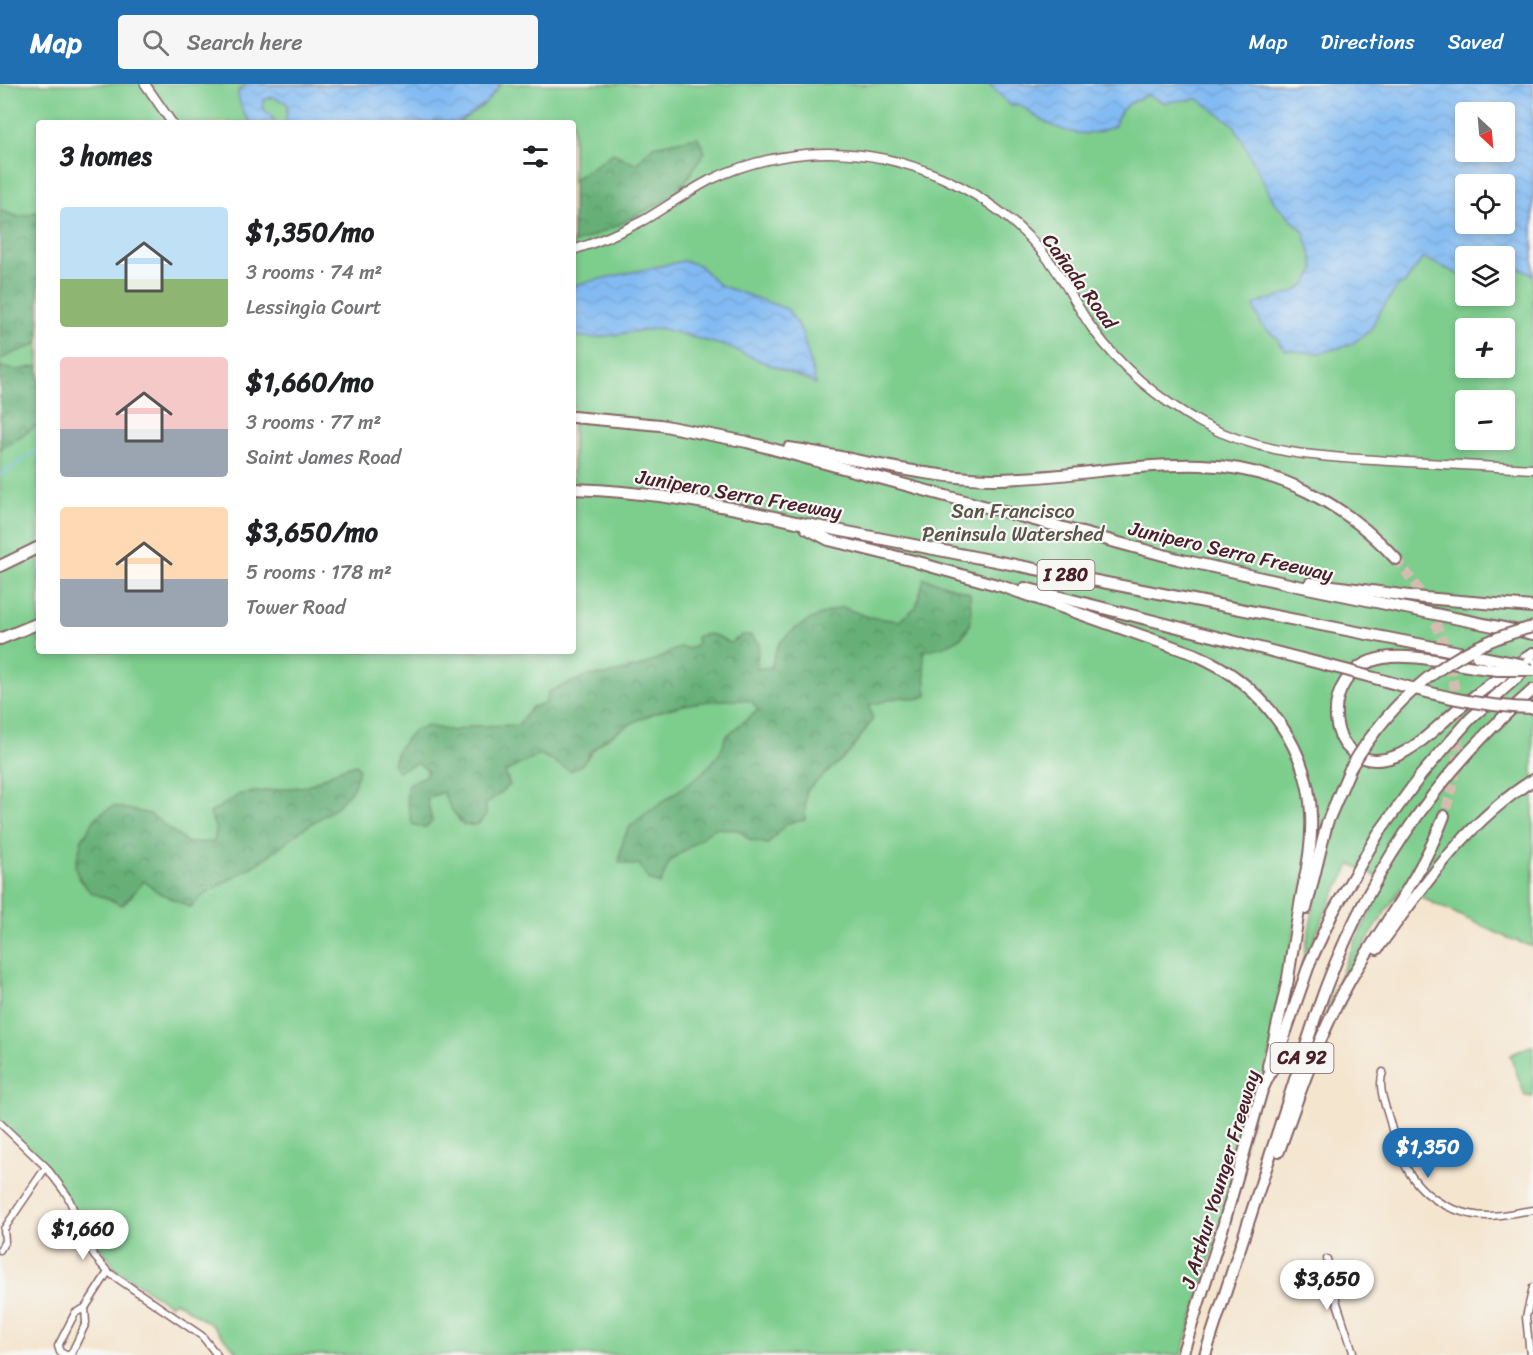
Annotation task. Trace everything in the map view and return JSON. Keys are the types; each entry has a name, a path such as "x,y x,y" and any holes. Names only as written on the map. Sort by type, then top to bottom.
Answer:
{"highway":[{"name":"Junipero Serra Freeway","path":"576,417 660,425 747,442 1091,537 1263,579 1530,631"},
{"path":"747,442 831,454 925,473 968,478 1025,478 1187,464 1233,468 1278,479 1320,498 1359,523 1396,559"},
{"name":"Junipero Serra Freeway","path":"576,489 634,492 693,500 1475,662 1533,669"},
{"path":"796,522 829,540 1004,587 1194,654 1238,678 1268,707 1286,732 1297,753 1307,784 1311,814 1309,855 1287,986"},
{"path":"0,566 36,548"},
{"path":"920,563 952,569 1482,704 1533,708"},
{"path":"1263,579 1533,607"},
{"path":"0,639 36,624"},
{"path":"1262,1090 1327,823 1350,769 1376,728 1420,683 1469,651 1496,639 1530,631"},
{"path":"1475,662 1395,657 1370,662 1349,676 1337,698 1335,719 1340,735 1348,747 1365,757 1378,759 1395,757 1411,747 1483,689 1533,654"},
{"name":"J Arthur Younger Freeway","path":"1182,1355 1222,1230 1262,1090 1275,1063 1319,942 1343,894 1378,834 1412,786 1449,741 1491,699 1533,663"},
{"name":"J Arthur Younger Freeway","path":"1205,1355 1325,988 1348,934 1371,888 1409,826 1445,779 1484,735 1533,690"},
{"path":"1342,995 1462,839 1501,803 1533,780"},
{"path":"1250,1219 1258,1206 1323,1035 1342,995 1422,866 1444,816"}],"main road":[{"path":"145,84 170,120"},
{"name":"Cañada Road","path":"576,249 621,231 710,180 756,164 805,154 859,155 884,159 948,180 998,210 1018,227 1050,262 1093,329 1118,360 1165,401 1221,432 1260,446 1299,454 1533,469"}],"street":[{"path":"1383,1072 1380,1084 1395,1145 1407,1170 1422,1189 1445,1205 1474,1216 1494,1216 1533,1210"},
{"path":"0,1123 46,1167 67,1196 94,1256 108,1272 202,1336 217,1355"},
{"path":"0,1250 5,1241 2,1230 46,1167"},
{"path":"1327,1259 1337,1303 1354,1355"},
{"path":"85,1308 86,1323 71,1354 60,1352 58,1346 75,1313 85,1308 108,1272"},
{"path":"1530,1355 1526,1317 1533,1287"}],"green space":[{"name":"San Francisco Peninsula Watershed","path":"0,84 1533,84 1533,947 1508,938 1401,888 1327,1008 1354,943 1386,881 1351,864 1330,902 1301,969 1325,852 1311,845 1269,1060 1182,1355 244,1355 238,1353 213,1326 175,1301 170,1305 115,1269 107,1255 81,1229 67,1195 46,1167 0,1123"},
{"path":"698,137 705,152 676,195 616,226 576,243 576,178 613,153 636,164 653,146"},
{"path":"0,210 19,217 35,212 36,344 0,359"},
{"path":"0,367 17,370 36,367 36,426 0,450"},
{"path":"924,578 970,593 971,619 967,630 951,643 923,651 927,696 916,699 902,697 869,705 873,719 850,752 806,791 805,820 787,823 768,844 750,840 738,830 715,828 670,861 660,884 649,880 639,864 619,862 624,839 630,827 700,775 721,750 725,737 758,710 752,701 736,700 685,705 637,720 610,736 593,750 582,764 570,771 540,754 505,772 510,785 486,804 486,816 477,825 463,825 443,792 427,798 432,822 424,828 412,824 407,785 425,776 428,771 417,763 398,771 392,764 398,749 413,731 427,726 453,731 473,726 518,725 532,707 545,704 548,692 586,676 605,675 642,666 681,647 690,649 697,645 696,637 705,634 717,636 730,643 743,635 750,635 759,644 756,669 771,667 778,646 792,631 816,617 842,607 869,617 899,621 916,607"},
{"path":"356,764 359,769 354,787 337,807 303,829 260,862 206,893 190,907 158,892 144,881 123,905 90,892 79,878 75,867 82,839 97,816 113,806 150,814 188,843 214,842 216,830 210,813 240,794 308,786 338,770"},
{"path":"1533,1045 1533,1097 1525,1096 1510,1055"}],"water":[{"path":"247,84 501,84 485,104 462,120 286,120 287,103 272,97 264,100 262,107 274,120 249,120 240,105 238,91"},
{"path":"989,84 1533,84 1533,277 1529,272 1515,267 1515,246 1455,246 1455,272 1423,258 1405,283 1398,286 1377,316 1371,330 1350,345 1319,353 1286,350 1280,345 1278,338 1262,324 1254,305 1296,291 1303,286 1315,269 1304,232 1274,202 1234,125 1198,99 1163,102 1147,95 1130,103 1122,110 1115,126 1098,132 1082,134 1053,126 1019,104 1011,106"},
{"path":"683,261 699,265 719,285 787,309 801,329 816,384 725,346 659,328 594,338 576,336 576,284"}],"waterway":[{"path":"0,475 36,452"}],"tunnel":[{"path":"1396,559 1416,587 1433,617 1445,649 1453,682 1457,715 1457,749 1453,783 1444,816"}]}
